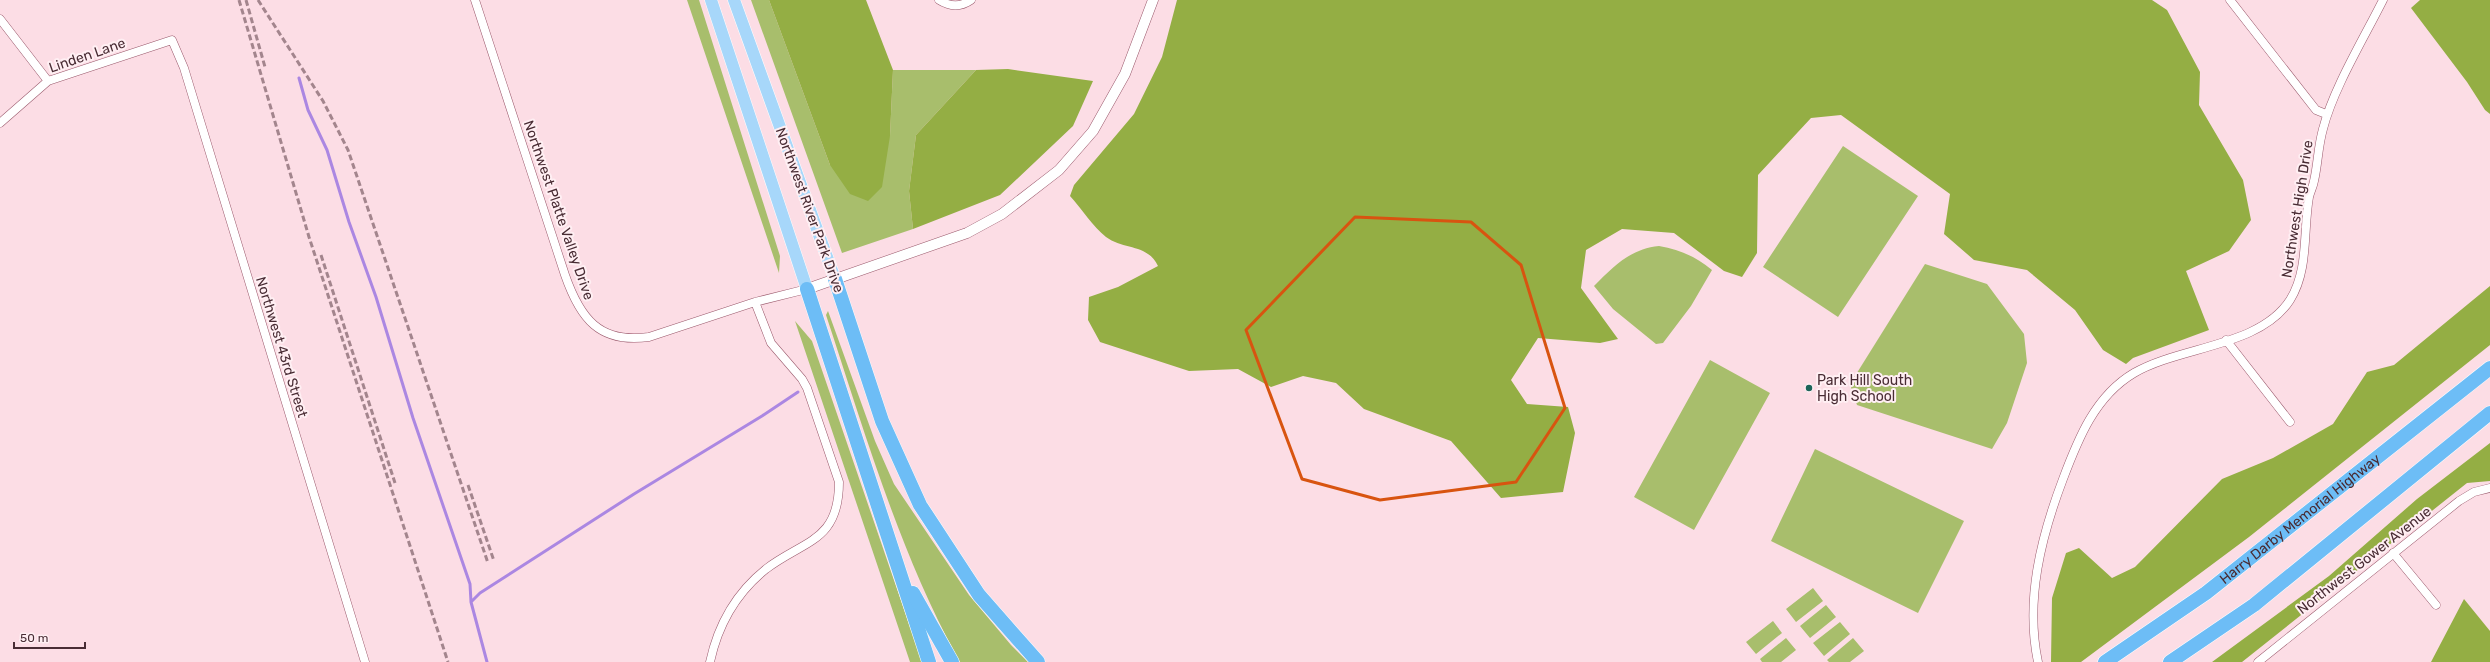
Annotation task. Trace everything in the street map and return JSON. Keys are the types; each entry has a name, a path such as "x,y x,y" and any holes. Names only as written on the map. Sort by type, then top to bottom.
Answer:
{"highway":[{"name":"Northwest River Park Drive","path":"835,279 882,421 920,505 980,594 1038,662"},
{"name":"Northwest River Park Drive","path":"807,289 899,568"},
{"name":"Harry Darby Memorial Highway","path":"2105,662 2206,593 2490,368"},
{"path":"2170,662 2254,605 2490,413"},
{"path":"899,568 929,662"},
{"path":"899,568 952,662"}],"main road":[{"name":"Northwest River Park Drive","path":"711,0 807,289"},
{"name":"Northwest River Park Drive","path":"734,0 835,279"}],"street":[{"name":"Northwest Platte Valley Drive","path":"475,0 565,275 581,313 602,330 616,337 633,339 649,337 755,302 807,289"},
{"path":"939,0 952,6 965,4 971,0"},
{"path":"807,289 967,233 1002,214 1059,170 1092,131 1125,74 1154,0"},
{"path":"2230,0 2316,110 2326,114"},
{"name":"Northwest High Drive","path":"2038,662 2034,643 2034,610 2042,544 2048,520 2085,426 2117,386 2134,373 2159,362 2226,340 2262,326 2274,318 2289,302 2301,278 2309,196 2326,114 2383,0"},
{"path":"0,19 48,81"},
{"name":"Linden Lane","path":"0,123 48,81 172,40"},
{"name":"Northwest 43rd Street","path":"172,40 184,68 365,662"},
{"path":"710,662 725,618 743,592 766,569 817,538 830,522 839,495 838,482 807,388 802,378 771,343 755,302"},
{"path":"2226,340 2290,422"},
{"name":"Northwest Gower Avenue","path":"2258,662 2393,553 2467,496 2490,488"},
{"path":"2393,553 2436,604"}],"highlighted area":[{"path":"1355,217 1471,222 1521,265 1565,408 1516,482 1380,500 1302,479 1246,330"}],"green space":[{"path":"687,0 699,0 780,256 779,273"},
{"path":"751,0 769,0 830,165 890,136 893,70 976,70 916,135 909,191 913,229 842,253"},
{"path":"769,0 866,0 893,70 890,136 882,187 868,201 850,194 830,165"},
{"path":"1177,0 2152,0 2167,10 2200,72 2199,105 2243,180 2251,220 2229,251 2186,271 2209,330 2133,358 2126,364 2103,350 2075,310 2027,270 1974,260 1944,234 1950,194 1841,115 1811,118 1758,175 1757,253 1742,277 1724,271 1674,233 1622,229 1586,250 1581,288 1618,339 1600,343 1538,338 1511,380 1527,404 1568,407 1575,433 1563,492 1501,498 1451,441 1364,409 1336,383 1303,376 1271,387 1238,369 1189,371 1100,342 1088,320 1089,297 1118,287 1158,266 1154,259 1148,254 1135,248 1120,244 1106,237 1092,223 1070,196 1074,185 1134,114 1162,57"},
{"path":"2420,0 2490,0 2490,114 2485,110 2467,82 2411,8"},
{"path":"1008,69 1093,81 1073,126 1000,195 913,229 909,191 916,135 976,70"},
{"path":"1843,146 1918,196 1838,317 1763,267"},
{"path":"1659,246 1674,249 1687,254 1712,270 1691,306 1663,343 1656,344 1613,309 1594,286 1616,265 1631,255 1639,251"},
{"path":"1925,264 1987,284 2024,334 2027,363 2007,423 1992,449 1857,405 1850,384"},
{"path":"2490,286 2490,345 2249,537 2081,662 2051,662 2052,598 2066,553 2079,548 2112,578 2135,567 2222,479 2273,458 2333,424 2367,372 2394,365"},
{"path":"828,311 875,441 894,484 969,595 1011,645 1028,662 960,662 956,655 935,614 899,531 826,315"},
{"path":"795,321 812,341 922,662 910,662"},
{"path":"1710,360 1770,393 1694,530 1634,497"},
{"path":"2490,443 2490,481 2467,483 2242,662 2212,662 2329,576 2417,499"},
{"path":"1815,449 1964,521 1918,613 1771,541"},
{"path":"1813,588 1823,601 1796,622 1786,609"},
{"path":"2464,599 2490,631 2490,662 2431,662"},
{"path":"1826,605 1836,617 1810,638 1800,626"},
{"path":"1773,621 1782,633 1756,654 1746,642"},
{"path":"1840,622 1850,634 1824,656 1813,643"},
{"path":"1786,638 1796,650 1781,662 1762,662 1760,659"},
{"path":"1853,638 1864,651 1850,662 1829,662 1827,660"}],"waterway":[{"path":"299,78 308,110 327,150 349,222 376,297 413,418 470,584 471,602 487,662"},
{"path":"471,602 480,593 634,494 762,416 798,392"}],"railway":[{"path":"239,0 309,237 448,662"},
{"path":"246,0 265,67"},
{"path":"258,0 323,101 348,150 488,563"},
{"path":"321,255 395,483"},
{"path":"468,485 494,561"}],"place":[{"name":"Park Hill South High School","path":"1809,388"}]}
